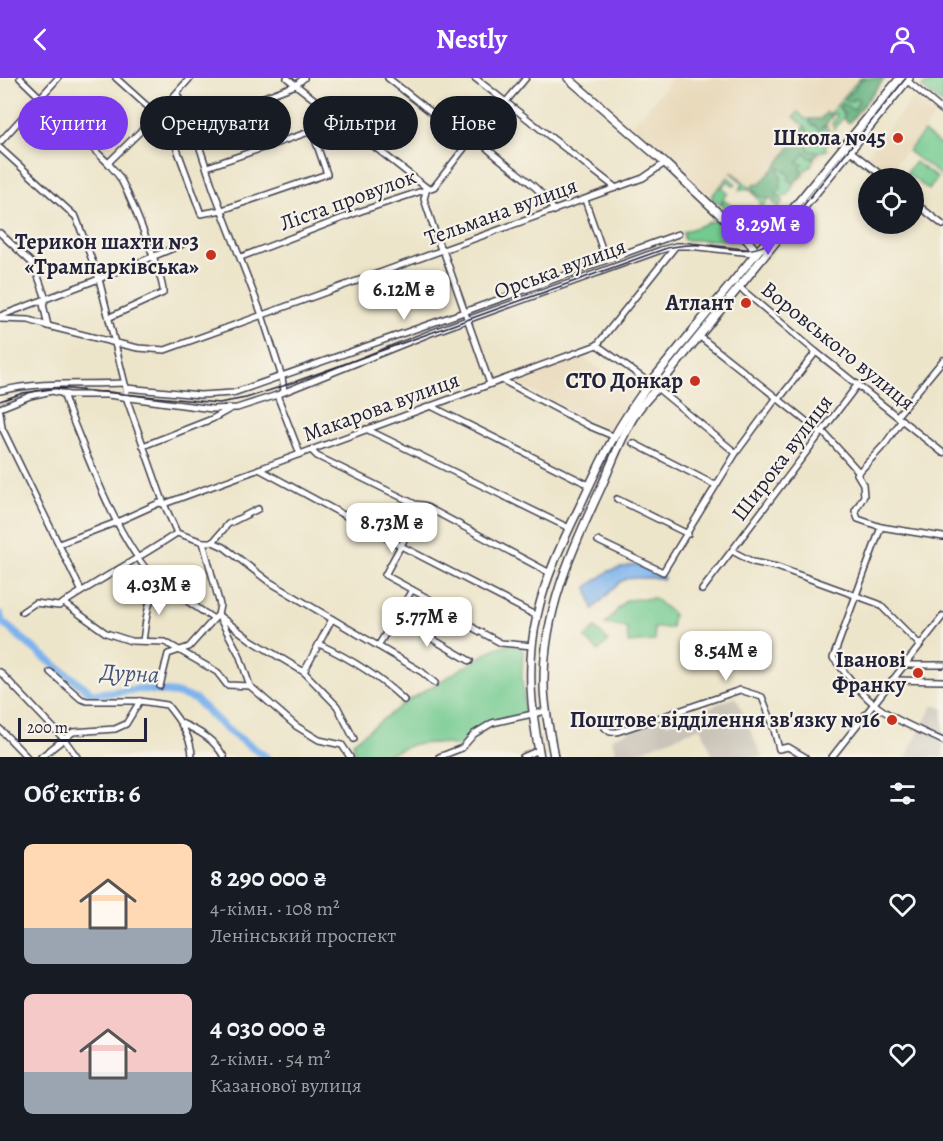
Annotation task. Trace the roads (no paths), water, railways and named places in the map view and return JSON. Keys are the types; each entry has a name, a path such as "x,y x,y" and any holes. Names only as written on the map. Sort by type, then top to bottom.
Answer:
{"main road":[{"path":"568,78 665,163 747,240 755,253"},
{"path":"539,753 532,713 531,666 537,616 550,573 613,436 630,410 699,336 739,287 755,253 907,79"},
{"path":"554,757 544,685 550,619 572,552 630,423 654,386 747,272 780,237 847,148"},
{"path":"747,240 758,242 771,237"},
{"path":"568,531 566,542 572,545 576,543"},
{"path":"561,548 565,545 570,547 572,552"}],"street":[{"path":"20,78 40,96"},
{"path":"42,96 58,78"},
{"path":"116,78 140,100"},
{"path":"177,94 190,78"},
{"path":"287,78 310,96"},
{"path":"267,96 296,85 304,78"},
{"path":"388,78 430,111"},
{"path":"475,78 498,96"},
{"name":"Ліста провулок","path":"511,96 526,78"},
{"path":"907,79 943,111"},
{"path":"517,111 616,188"},
{"path":"0,142 18,122"},
{"path":"108,163 140,132"},
{"path":"207,167 303,134"},
{"path":"0,148 76,217 99,279 110,317 126,397 164,504 177,533 224,547 268,581 422,672 435,683"},
{"path":"847,148 872,168"},
{"path":"95,150 120,177 164,286 163,293 110,317"},
{"path":"177,150 201,214 222,210 327,174 319,150"},
{"path":"201,150 262,315 282,377 284,391"},
{"path":"378,150 426,188 424,199 490,384"},
{"name":"Ліста провулок","path":"241,257 434,187 463,150"},
{"path":"487,150 546,197 554,211"},
{"name":"Тельмана вулиця","path":"0,318 29,320 138,348 165,350 644,178 665,163"},
{"path":"585,200 606,260"},
{"path":"924,210 943,225"},
{"path":"0,233 34,266 46,299 43,304 48,326"},
{"path":"0,391 64,382 125,385 217,395 233,393 678,234"},
{"path":"755,253 772,245 780,237"},
{"path":"0,318 181,245"},
{"path":"676,246 597,345 654,386 736,453"},
{"name":"Орська вулиця","path":"143,446 212,419 230,409 277,395 431,333 676,246 755,253"},
{"path":"737,250 742,254 747,272"},
{"name":"Воровського вулиця","path":"739,287 816,352 943,453"},
{"path":"699,336 821,434 824,433 859,472"},
{"name":"Макарова вулиця","path":"59,544 159,503 164,504 597,345"},
{"path":"598,541 663,572 736,453 775,400 779,399 816,352"},
{"path":"943,360 899,418 885,444 857,474 864,496 855,511 858,519 881,527 943,537"},
{"path":"502,380 589,426 613,436"},
{"name":"Широка вулиця","path":"702,590 858,384"},
{"name":"Орська вулиця","path":"0,410 36,395 52,392 126,397 187,406 230,409"},
{"path":"63,393 117,522 139,558 159,583 167,591 216,617 304,672 338,706 354,739"},
{"path":"277,395 300,454"},
{"path":"431,406 589,485"},
{"path":"0,410 2,428 81,590"},
{"path":"366,429 568,531"},
{"path":"633,443 715,486"},
{"path":"311,450 317,456 368,483 423,506 550,573"},
{"path":"260,469 401,546 537,616"},
{"path":"617,499 687,534"},
{"path":"423,506 385,575 453,612 475,629 501,643 532,646"},
{"path":"213,542 228,524 258,509"},
{"path":"881,527 833,658 873,704 904,723 943,741"},
{"path":"22,612 35,603 59,606 81,590 139,558 177,533"},
{"path":"160,686 168,654 189,647 216,617 220,605 203,542"},
{"name":"Широка вулиця","path":"732,551 753,562 777,567 879,604 921,645"},
{"path":"143,641 150,602 159,583"},
{"path":"378,646 412,590"},
{"path":"64,603 106,633 121,639 165,642 203,666 218,672 227,685 250,686"},
{"path":"832,757 943,616"},
{"path":"216,617 239,654 250,686 296,726 319,740 342,745 350,757"},
{"path":"395,617 471,662"},
{"path":"304,672 332,619"},
{"path":"319,644 353,661 388,685 404,700"},
{"path":"904,665 943,666"},
{"path":"0,672 64,739 77,757"},
{"path":"50,672 87,702 140,701 167,705 181,723 192,757"},
{"path":"892,680 943,681"},
{"path":"605,728 610,732 617,732 740,690 762,697 779,749 788,747 804,757"},
{"path":"41,757 73,732 115,729 126,724 140,701"},
{"path":"439,757 462,748 474,734 492,723 546,711"},
{"path":"181,723 207,736 219,747 224,757"},
{"path":"0,729 27,757"},
{"path":"523,757 539,753"}],"water":[{"path":"636,564 656,571 664,578 663,580 660,578 628,578 620,582 593,609 587,587 609,571"}],"waterway":[{"name":"Дурна","path":"0,614 2,622 93,694 141,689 176,693 195,699 226,729 266,757"}],"tram line":[{"path":"0,401 23,393 59,388 219,403 246,398 667,248 697,245 744,250 763,246 782,232 906,78"}],"place":[{"name":"Школа №45","path":"898,138"},
{"name":"Терикон шахти №3 «Трампарківська»","path":"211,255"},
{"name":"Атлант","path":"746,303"},
{"name":"СТО Донкар","path":"695,381"},
{"name":"Іванові Франку","path":"918,673"},
{"name":"Поштове відділення зв'язку №16","path":"892,720"}]}
